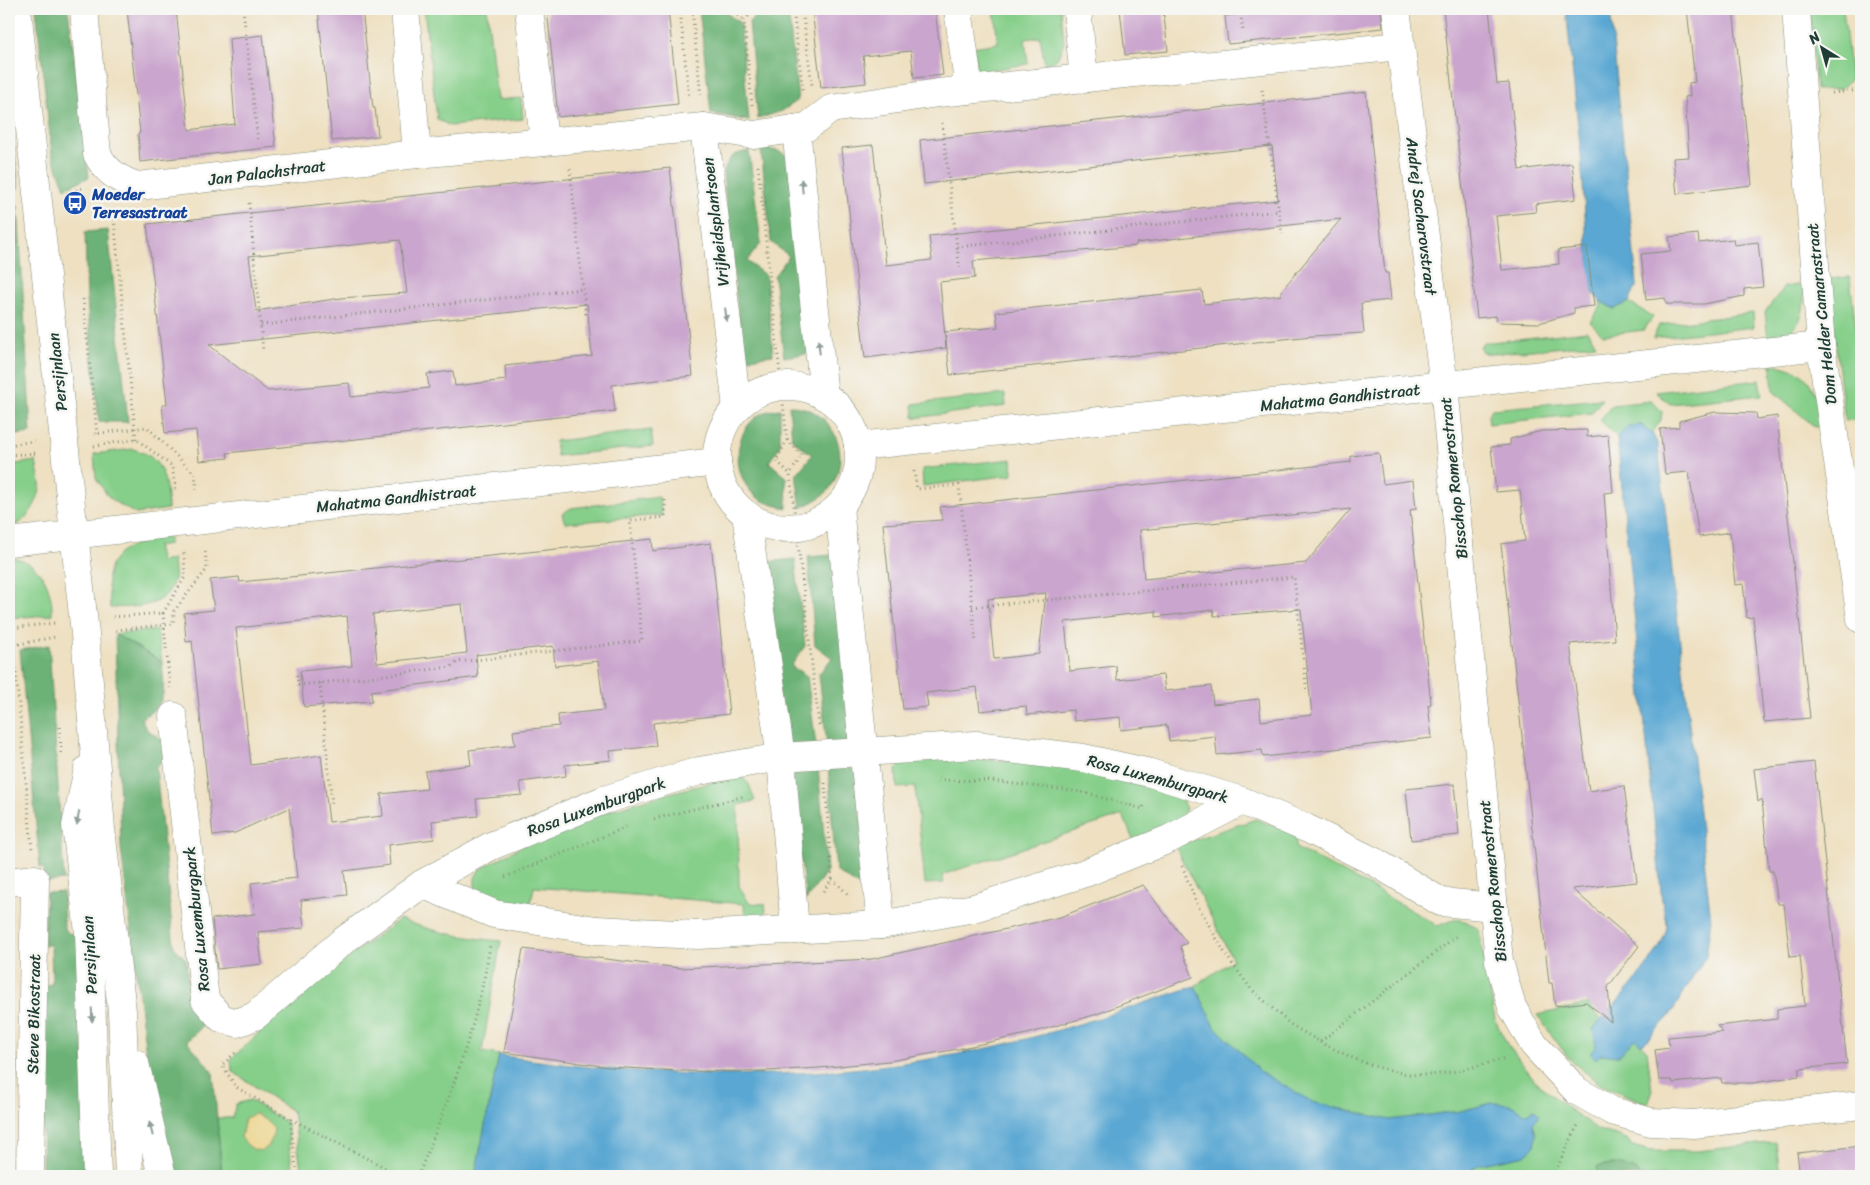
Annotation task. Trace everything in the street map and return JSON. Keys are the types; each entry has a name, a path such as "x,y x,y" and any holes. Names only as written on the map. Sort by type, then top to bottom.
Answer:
{"street":[{"name":"Persijnlaan","path":"17,9 84,627 101,829 122,1011 129,1176"},
{"name":"Jan Palachstraat","path":"84,9 97,154 102,165 111,173 123,182 138,186 254,175 417,154 698,128"},
{"path":"405,9 417,154"},
{"path":"530,9 555,140"},
{"path":"958,9 969,90"},
{"path":"1077,9 1084,79"},
{"name":"Andrej Sacharovstraat","path":"1396,9 1444,386"},
{"name":"Dom Helder Camarastraat","path":"1796,9 1821,346 1861,618"},
{"path":"698,128 754,135 807,125 831,110 938,93 1400,46"},
{"path":"807,125 824,396"},
{"name":"Vrijheidsplantsoen","path":"698,128 737,408"},
{"name":"Mahatma Gandhistraat","path":"858,446 1821,346"},
{"path":"782,386 799,387 824,396 846,416 854,431 858,446 856,479 839,507 813,524 797,527 779,527 762,522 746,514 731,499 722,482 717,462 722,433 728,420 737,408 759,393 782,386"},
{"name":"Bisschop Romerostraat","path":"1444,386 1499,961 1512,1007 1534,1045 1578,1092 1612,1111 1651,1122 1694,1124 1861,1105"},
{"name":"Mahatma Gandhistraat","path":"9,542 74,533 717,462"},
{"path":"839,507 881,925"},
{"path":"746,514 781,757 795,930"},
{"name":"Rosa Luxemburgpark","path":"173,716 205,1000 221,1018 237,1023 255,1016 343,941 422,884 491,846 604,800 699,771 781,757 823,753 976,745 1083,758 1150,773 1242,801 1306,828 1377,863 1441,902 1494,907"},
{"name":"Persijnlaan","path":"94,736 76,826 89,932 97,1176"},
{"name":"Rosa Luxemburgpark","path":"422,884 494,914 605,931 698,935 881,925 974,908 1085,873 1169,839 1242,801"},
{"name":"Steve Bikostraat","path":"22,880 30,1176"},
{"name":"Persijnlaan","path":"122,1011 162,1176"}],"path":[{"path":"244,9 263,351"},
{"path":"680,9 698,128"},
{"path":"692,9 698,128"},
{"path":"730,9 744,21 754,135 787,440 776,460 790,474 823,753 832,879"},
{"path":"744,21 754,9"},
{"path":"793,9 807,125"},
{"path":"802,9 807,125"},
{"path":"1257,60 1282,234"},
{"path":"938,93 960,271"},
{"path":"555,140 583,289 586,318"},
{"path":"111,173 112,200 136,440"},
{"path":"957,247 1279,211"},
{"path":"261,326 583,289"},
{"path":"83,299 97,434"},
{"path":"64,443 97,434 147,427 195,474 192,521 185,577 163,613 173,716"},
{"path":"9,445 136,440 172,466 207,569 174,611 172,624 10,627 14,645 22,880"},
{"path":"787,440 802,456 790,474"},
{"path":"909,441 917,489 959,485 976,643"},
{"path":"297,675 298,685 320,683 451,667 457,662 642,642 630,521 666,517 664,468"},
{"path":"972,607 1294,577 1307,693"},
{"path":"9,646 84,627 163,613"},
{"path":"320,683 332,804"},
{"path":"934,780 990,781 1082,792 1142,809 1150,773"},
{"path":"647,821 783,787"},
{"path":"505,877 638,823"},
{"path":"1169,839 1198,906 1226,955 1251,989 1290,1024 1320,1042 1348,1056 1387,1071 1420,1075 1468,1068 1515,1056 1534,1045"},
{"path":"418,1176 462,1061 485,980 494,914 505,877 491,846"},
{"path":"1320,1042 1494,907"},
{"path":"237,1023 236,1052 222,1065 236,1087 290,1119 402,1176"},
{"path":"1552,1176 1591,1099"},
{"path":"290,1119 298,1176"}],"green space":[{"path":"36,9 68,9 89,177 65,188 52,155"},
{"path":"424,9 487,9 497,100 521,98 523,119 450,126 437,119"},
{"path":"699,9 721,9 740,23 749,121 711,113"},
{"path":"761,9 788,9 798,100 782,111 758,119 749,22"},
{"path":"994,9 1061,9 1064,43 1057,59 1045,65 1040,37 1025,39 1028,64 977,72 973,47 998,43"},
{"path":"1810,9 1843,9 1851,79 1841,89 1816,90"},
{"path":"9,106 19,188 9,190"},
{"path":"761,150 778,151 788,156 813,353 784,357 774,276 789,256 771,242"},
{"path":"749,151 761,243 747,261 766,276 773,355 743,359 723,173 732,157"},
{"path":"18,205 31,433 9,436 9,206"},
{"path":"108,230 128,422 99,422 87,302 85,232"},
{"path":"1850,277 1861,373 1861,419 1845,421 1828,279"},
{"path":"1804,284 1804,305 1795,328 1788,333 1768,339 1765,312 1784,287"},
{"path":"1600,301 1614,309 1629,302 1653,317 1644,330 1603,335 1590,322 1601,306"},
{"path":"1753,313 1754,327 1653,338 1659,325"},
{"path":"1587,331 1596,344 1489,354 1482,352 1480,347 1483,343"},
{"path":"1771,364 1796,371 1810,383 1817,402 1820,426 1815,427 1773,391"},
{"path":"1759,380 1762,395 1670,404 1656,392"},
{"path":"1005,394 1006,406 914,418 913,404"},
{"path":"1602,399 1592,413 1489,424 1488,415 1492,409"},
{"path":"1651,401 1662,411 1661,420 1652,433 1641,425 1628,426 1617,437 1600,420 1612,405"},
{"path":"789,405 809,410 821,417 834,434 840,454 837,475 832,485 819,498 801,508 796,475 812,455 792,439"},
{"path":"780,409 780,446 769,462 786,477 787,508 765,502 749,490 739,468 738,455 744,432 751,422 763,413"},
{"path":"651,430 653,446 557,456 555,441"},
{"path":"133,449 144,453 158,464 166,489 168,509 136,514 107,495 96,478 94,454"},
{"path":"1012,459 1013,475 923,486 922,469"},
{"path":"36,461 40,489 36,501 25,518 9,528 9,465"},
{"path":"659,497 662,515 565,523 562,514 571,508"},
{"path":"169,537 169,544 157,546 161,562 173,559 174,579 170,589 157,601 148,604 110,608 108,576 116,558 122,551 131,546 149,540"},
{"path":"832,555 852,735 848,743 827,745 819,674 832,658 815,645 808,557"},
{"path":"9,557 29,563 42,576 50,594 52,615 9,618"},
{"path":"795,559 805,646 791,666 807,676 816,746 797,747 783,738 765,562"},
{"path":"157,630 162,662 115,634"},
{"path":"115,634 162,662 163,695 156,707 141,718 147,730 163,740 166,755 156,768 174,947 186,959 190,1001 203,1026 187,1041 213,1072 222,1176 171,1176 149,1079 121,848"},
{"path":"49,645 64,880 45,882 44,868 40,868 20,650"},
{"path":"927,758 1055,762 1178,792 1186,809 1181,819 1135,845 1123,815 942,875 944,883 925,884 915,787 897,788 896,769 905,760"},
{"path":"845,764 857,773 867,892 836,871 828,766"},
{"path":"818,766 827,871 806,900 790,781 799,767"},
{"path":"741,776 749,784 755,801 738,805 739,886 749,903 765,904 766,911 756,924 745,925 744,904 534,887 530,906 482,895 475,887 475,878 479,870 540,837 589,818 639,802"},
{"path":"1256,819 1296,835 1296,848 1369,886 1438,926 1450,921 1460,920 1479,930 1495,1020 1507,1044 1537,1083 1597,1129 1627,1139 1632,1146 1651,1151 1698,1151 1776,1142 1780,1176 1640,1176 1635,1170 1610,1164 1597,1167 1600,1176 1463,1176 1477,1165 1525,1155 1536,1134 1533,1123 1539,1116 1534,1109 1527,1114 1509,1104 1492,1103 1461,1111 1390,1120 1311,1102 1261,1072 1215,1027 1195,986 1233,960 1175,846"},
{"path":"63,892 64,929 70,934 80,933 87,1176 42,1176 45,985 52,984 51,945 44,945 46,893"},
{"path":"400,919 424,928 449,934 501,941 482,1052 499,1055 475,1176 328,1176 329,1174 302,1176 293,1112 232,1071 231,1059 312,984"},
{"path":"1588,1004 1601,1020 1594,1029 1596,1046 1601,1054 1619,1056 1635,1038 1647,1051 1652,1092 1648,1104 1601,1085 1570,1060 1537,1015"},
{"path":"250,1100 287,1123 293,1176 222,1176 217,1118 232,1118 236,1104","holes":["245,1118 267,1121 241,1137"]},
{"path":"1610,1164 1627,1167 1634,1170 1640,1176 1600,1176 1597,1167"}],"sand":[{"path":"255,1114 267,1121 274,1129 270,1144 262,1150 252,1148 241,1137 245,1118"}],"water":[{"path":"1566,9 1610,9 1637,284 1629,302 1614,309 1600,301 1590,290 1581,155"},
{"path":"1641,425 1652,433 1658,445 1711,920 1706,956 1669,1017 1642,1045 1635,1039 1618,1056 1601,1054 1596,1059 1590,1053 1596,1046 1593,1029 1648,964 1664,937 1667,925 1662,902 1617,437 1628,426"},
{"path":"1195,986 1215,1027 1261,1072 1312,1102 1390,1120 1461,1111 1492,1103 1509,1104 1527,1114 1534,1109 1540,1116 1533,1123 1536,1134 1534,1147 1525,1155 1478,1165 1463,1176 475,1176 499,1055 630,1071 695,1074 761,1074 827,1071 958,1054 1022,1040 1088,1021"}],"building":[{"path":"127,9 176,9 189,130 235,124 229,39 263,35 276,147 140,162 138,134 140,133"},
{"path":"318,9 362,9 378,136 332,141"},
{"path":"547,9 668,9 678,104 558,117"},
{"path":"812,9 935,9 943,75 914,78 911,51 863,56 866,83 821,88"},
{"path":"1120,9 1163,9 1168,51 1125,55"},
{"path":"1282,9 1381,9 1383,28 1228,44 1225,16"},
{"path":"1443,9 1489,9 1497,84 1509,83 1519,170 1572,163 1576,199 1535,204 1536,212 1496,216 1502,270 1559,264 1558,250 1587,247 1594,306 1574,308 1574,313 1539,323 1497,322 1496,316 1477,318"},
{"path":"1687,9 1733,9 1752,185 1677,194 1673,158 1689,157 1685,97 1690,96 1689,83 1695,82"},
{"path":"1366,92 1385,273 1388,273 1391,300 1361,303 1364,333 1312,336 950,375 945,332 998,327 996,312 1202,290 1204,304 1281,295 1281,291 1341,219 1136,243 1136,246 973,261 975,278 940,282 946,348 865,358 842,148 873,145 886,265 932,260 929,236 1278,200 1272,146 924,184 920,140"},
{"path":"670,168 693,376 612,385 615,411 227,453 228,458 199,461 196,430 165,433 162,405 167,404 147,224","holes":["400,240 407,293 341,298 256,311 249,256","587,304 592,356 505,366 506,380 455,386 453,371 427,374 429,388 351,397 349,383 268,391 209,345"]},
{"path":"1698,234 1699,243 1733,239 1734,245 1758,242 1763,287 1744,289 1744,296 1704,304 1666,304 1665,298 1646,300 1641,254 1671,251 1669,237"},
{"path":"1715,412 1756,413 1757,419 1777,416 1810,718 1764,722 1753,617 1747,618 1743,584 1735,585 1730,532 1699,537 1689,472 1665,474 1660,429 1679,427 1679,421"},
{"path":"1587,430 1587,437 1608,435 1613,492 1604,493 1615,640 1570,644 1589,791 1624,786 1637,882 1572,889 1639,946 1608,987 1611,1022 1586,1002 1555,1006 1552,983 1549,983 1501,544 1525,541 1520,490 1496,492 1491,447 1510,445 1510,439 1542,431"},
{"path":"1379,453 1383,484 1413,480 1416,509 1410,510 1431,704 1428,705 1432,738 1263,757 1262,750 1217,755 1215,736 1169,741 1167,725 1121,730 1120,717 1074,721 1073,710 1027,715 1026,706 980,711 977,687 926,693 928,707 903,709 883,524 942,520 940,507 1351,462 1351,456","holes":["1351,509 1306,563 1144,579 1140,530","1046,593 1039,654 994,659 988,599","1301,609 1312,715 1261,721 1259,699 1213,704 1211,686 1165,691 1163,675 1117,680 1116,666 1070,671 1065,622 1156,611 1156,617 1213,610 1214,616"]},
{"path":"652,539 653,551 711,543 729,714 653,723 656,746 610,751 611,760 565,765 566,776 520,782 522,795 476,799 478,816 432,821 434,839 388,845 390,865 344,871 347,895 301,900 304,928 258,932 262,964 217,969 212,919 255,914 251,883 297,878 289,808 235,833 213,836 192,641 186,642 184,613 214,610 210,580 239,577 240,582","holes":["462,604 467,653 377,663 373,614","347,616 352,666 300,671 304,707 372,701 371,691 478,677 476,655 553,646 555,666 598,661 604,710 558,715 559,726 513,731 515,745 469,750 471,765 425,771 427,789 381,794 383,816 329,822 321,755 251,765 236,628"]},
{"path":"1814,762 1847,1064 1799,1069 1799,1076 1753,1083 1722,1083 1721,1078 1673,1083 1672,1080 1659,1080 1655,1050 1669,1048 1668,1037 1723,1032 1717,1026 1777,1019 1777,1009 1805,1006 1800,956 1790,957 1784,904 1778,904 1773,871 1769,871 1762,799 1758,802 1754,769"},
{"path":"1454,784 1459,835 1411,840 1406,789"},
{"path":"1143,885 1187,943 1180,946 1193,977 1094,1015 1027,1034 889,1061 749,1072 609,1067 504,1052 523,949 680,968 872,959 1060,917"},
{"path":"1861,1146 1861,1176 1800,1176 1797,1153"}],"place":[{"name":"Moeder Terresastraat","path":"75,203"}]}
